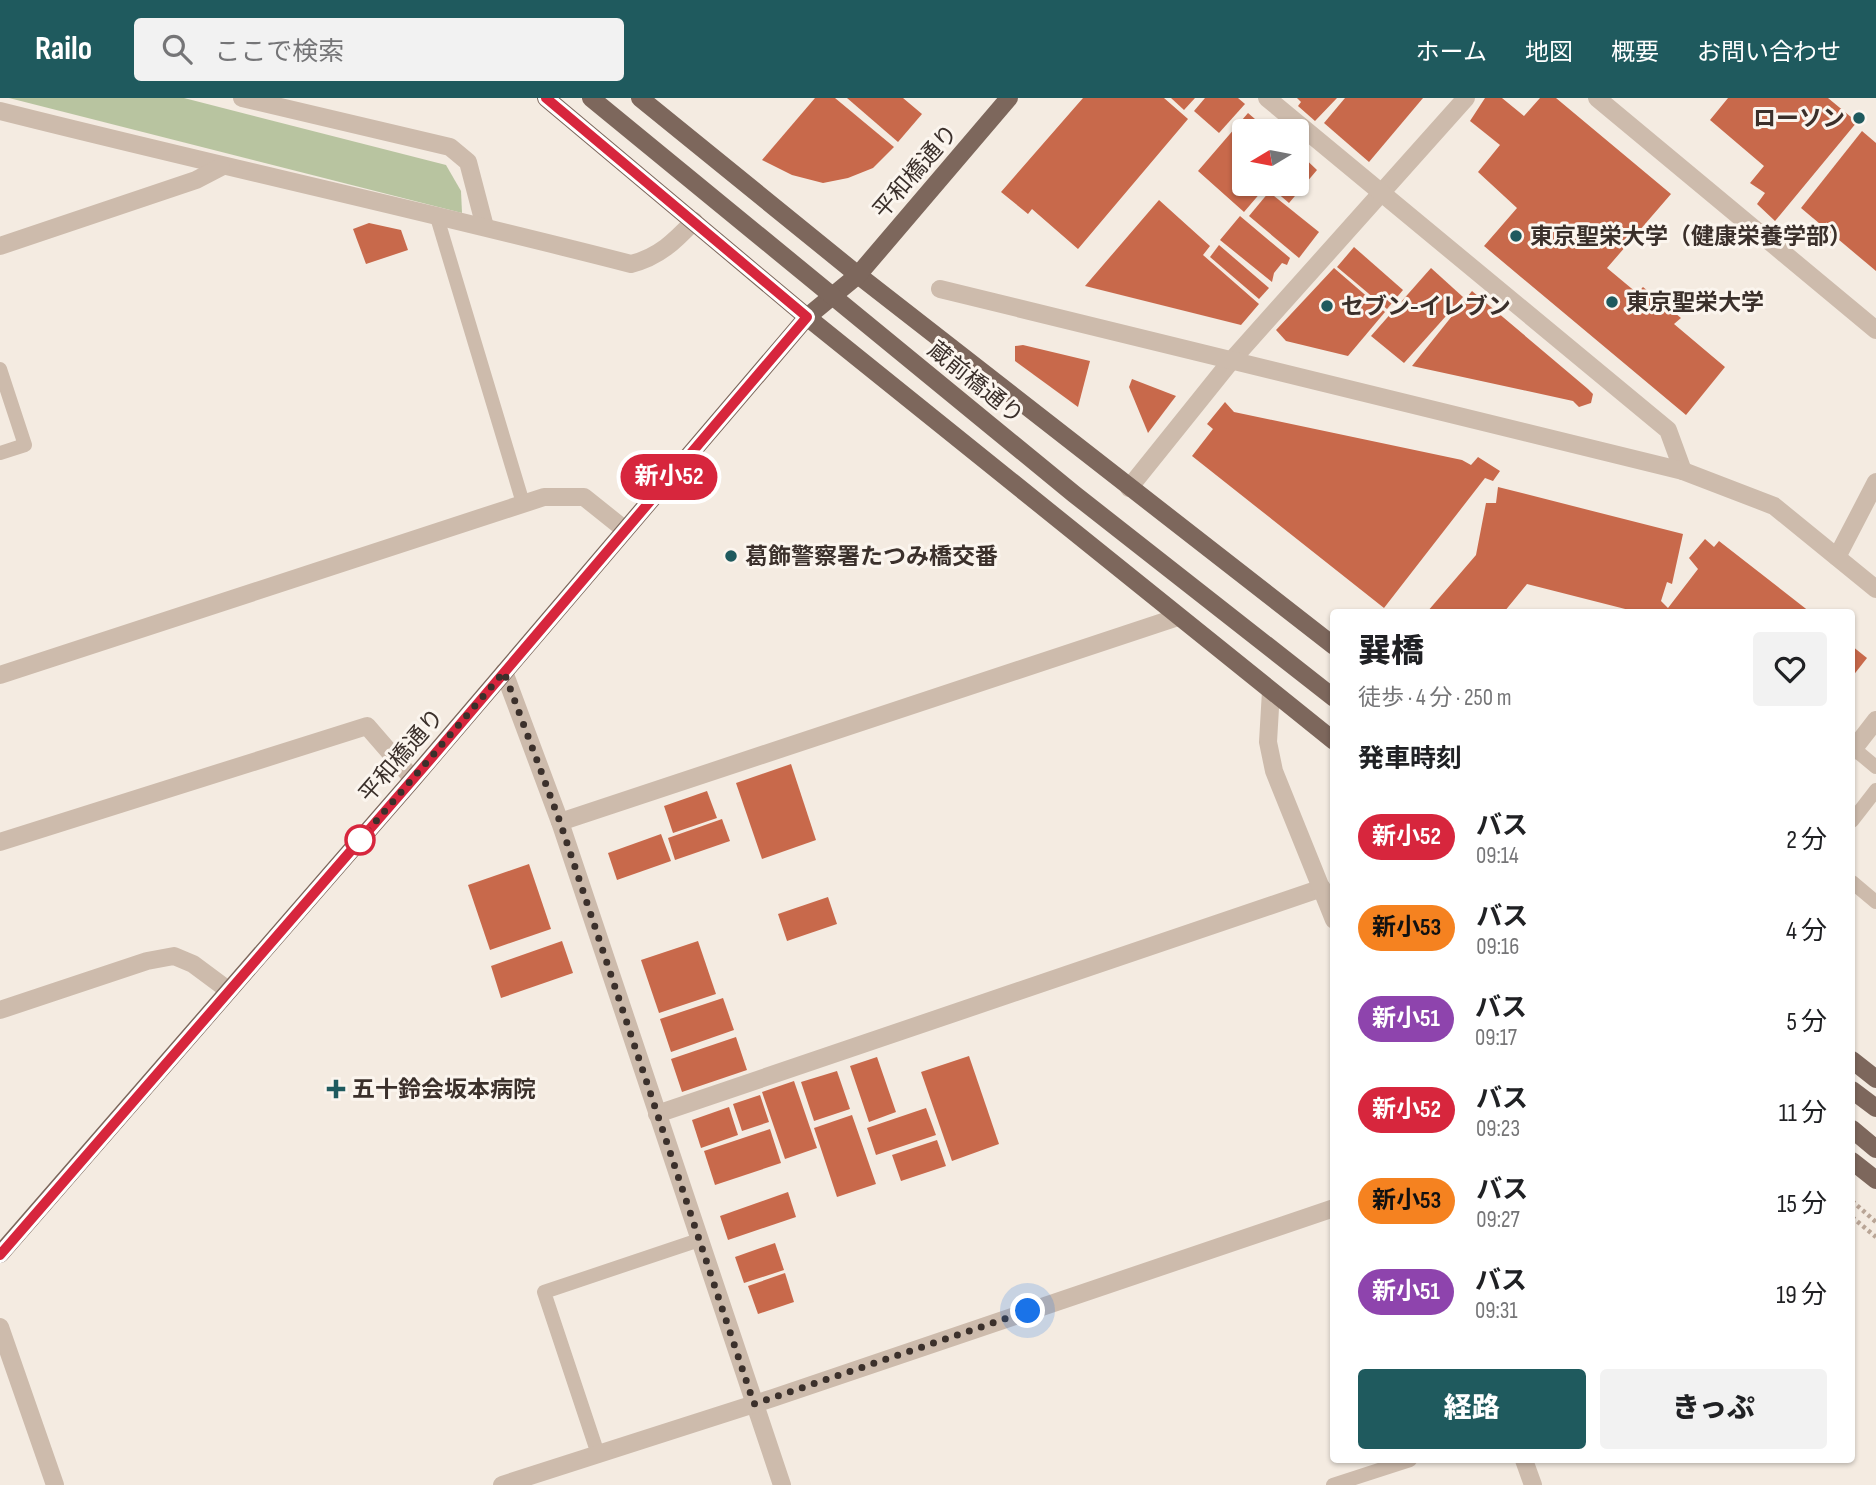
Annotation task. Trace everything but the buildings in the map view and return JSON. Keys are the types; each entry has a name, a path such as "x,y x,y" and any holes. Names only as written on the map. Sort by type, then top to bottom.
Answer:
{"main road":[{"path":"546,98 807,317 1330,738"},
{"name":"蔵前橋通り","path":"592,98 1074,494 1330,695"},
{"path":"640,98 858,275 1330,643"},
{"name":"平和橋通り","path":"0,1254 413,779 807,317 858,275 1009,98"},
{"path":"1855,1062 1876,1079"},
{"path":"1855,1092 1876,1108"},
{"path":"1855,1132 1876,1149"},
{"path":"1855,1163 1876,1180"}],"street":[{"path":"242,98 450,147 468,162 485,227"},
{"path":"1267,98 1668,430 1683,471"},
{"path":"1129,488 1231,361 1466,98"},
{"path":"1597,98 1876,330"},
{"path":"0,111 221,167 436,214 631,264 649,260 668,248 694,221"},
{"path":"0,246 196,180 221,167"},
{"path":"940,289 1683,471 1774,506 1876,589"},
{"path":"1837,556 1876,482"},
{"path":"0,675 544,497 584,497 624,529"},
{"path":"560,822 1178,617"},
{"path":"504,672 560,822 782,1485"},
{"path":"1271,691 1268,742 1274,771 1330,909"},
{"path":"1855,746 1876,720"},
{"path":"0,842 367,726 413,779"},
{"path":"657,1114 1322,888"},
{"path":"0,1010 147,961 174,956 193,964 228,990"},
{"path":"502,1485 754,1404 1330,1209"},
{"path":"0,1327 55,1485"},
{"path":"1525,1463 1533,1485"}],"lane":[{"path":"436,214 523,503"},
{"path":"0,369 25,445 0,453"},
{"path":"1855,752 1876,767"},
{"path":"1855,817 1876,790"},
{"path":"1855,884 1876,902"},
{"path":"598,1454 544,1292 699,1240"},
{"path":"1333,1485 1401,1463"}],"path":[{"path":"1855,1204 1876,1222"},
{"path":"1855,1220 1876,1237"}],"green space":[{"path":"9,98 184,98 446,165 461,191 462,213"}],"bus line":[{"name":"新小52","path":"0,1255 428,762 807,317 546,98"}],"place":[{"name":"ローソン","path":"1859,118"},
{"name":"東京聖栄大学（健康栄養学部）","path":"1516,236"},
{"name":"東京聖栄大学","path":"1612,302"},
{"name":"セブン-イレブン","path":"1327,306"},
{"name":"葛飾警察署たつみ橋交番","path":"731,556"},
{"name":"五十鈴会坂本病院","path":"336,1089"}],"route":[{"path":"360,840 504,672 560,822 754,1404 1028,1311"}]}
